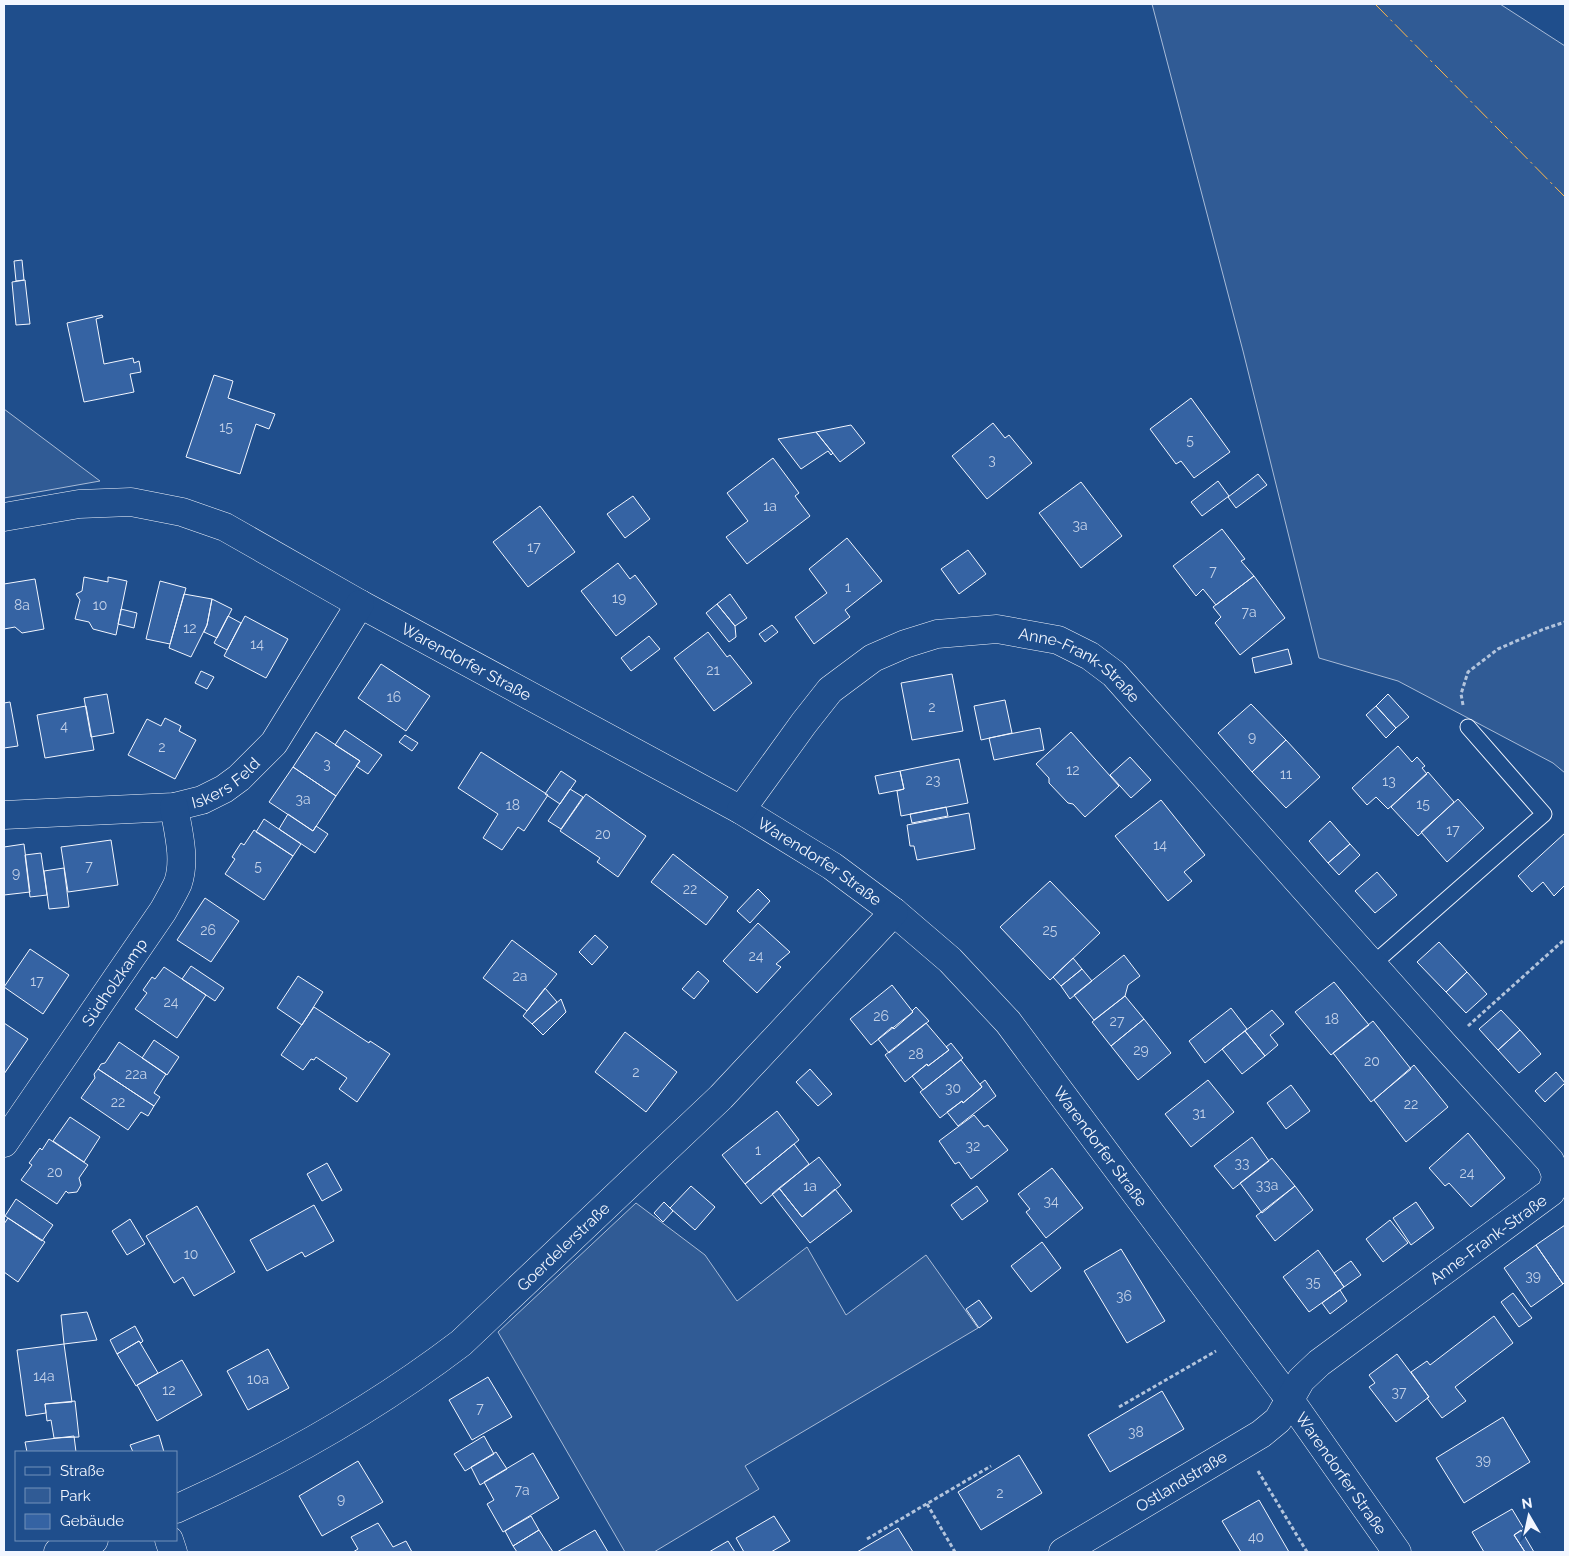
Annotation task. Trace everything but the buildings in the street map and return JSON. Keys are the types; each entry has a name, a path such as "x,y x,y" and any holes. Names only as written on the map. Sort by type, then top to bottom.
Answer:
{"street":[{"name":"Warendorfer Straße","path":"4,518 79,504 131,502 182,512 225,527 360,604 741,810 832,866 894,912 950,960 1008,1022 1290,1400 1397,1552"},
{"name":"Iskers Feld","path":"4,815 174,807 202,800 224,789 239,778 274,743 360,604"},
{"name":"Anne-Frank-Straße","path":"741,810 804,722 830,690 873,658 905,644 937,634 997,629 1058,640 1090,656 1114,674 1550,1161 1555,1171 1556,1180 1551,1192 1319,1363 1301,1380 1290,1400"},
{"name":"Südholzkamp","path":"4,1143 167,904 178,883 181,864 180,842 174,807"},
{"name":"Goerdelerstraße","path":"178,1509 231,1485 288,1455 390,1393 431,1366 461,1343 721,1097 894,912"},
{"name":"Ostlandstraße","path":"1063,1552 1261,1434 1278,1420 1290,1400"},
{"path":"58,1552 91,1541"}],"lane":[{"path":"1373,964 1544,814 1468,727"}],"path":[{"path":"1468,727 1461,694 1468,672 1498,649 1565,622"},
{"path":"1446,1046 1565,939"},
{"path":"1119,1407 1242,1336"},
{"path":"1242,1444 1307,1552"},
{"path":"867,1539 991,1466"},
{"path":"927,1504 956,1552"}],"green space":[{"path":"1152,4 1500,4 1565,46 1565,773 1553,763 1398,681 1319,658 1243,351"},
{"path":"4,409 100,481 4,498"},
{"path":"636,1203 705,1255 737,1301 807,1247 846,1315 926,1255 978,1328 745,1466 759,1489 654,1552 625,1552 498,1332"}],"power":[{"path":"1375,4 1565,197"}]}
